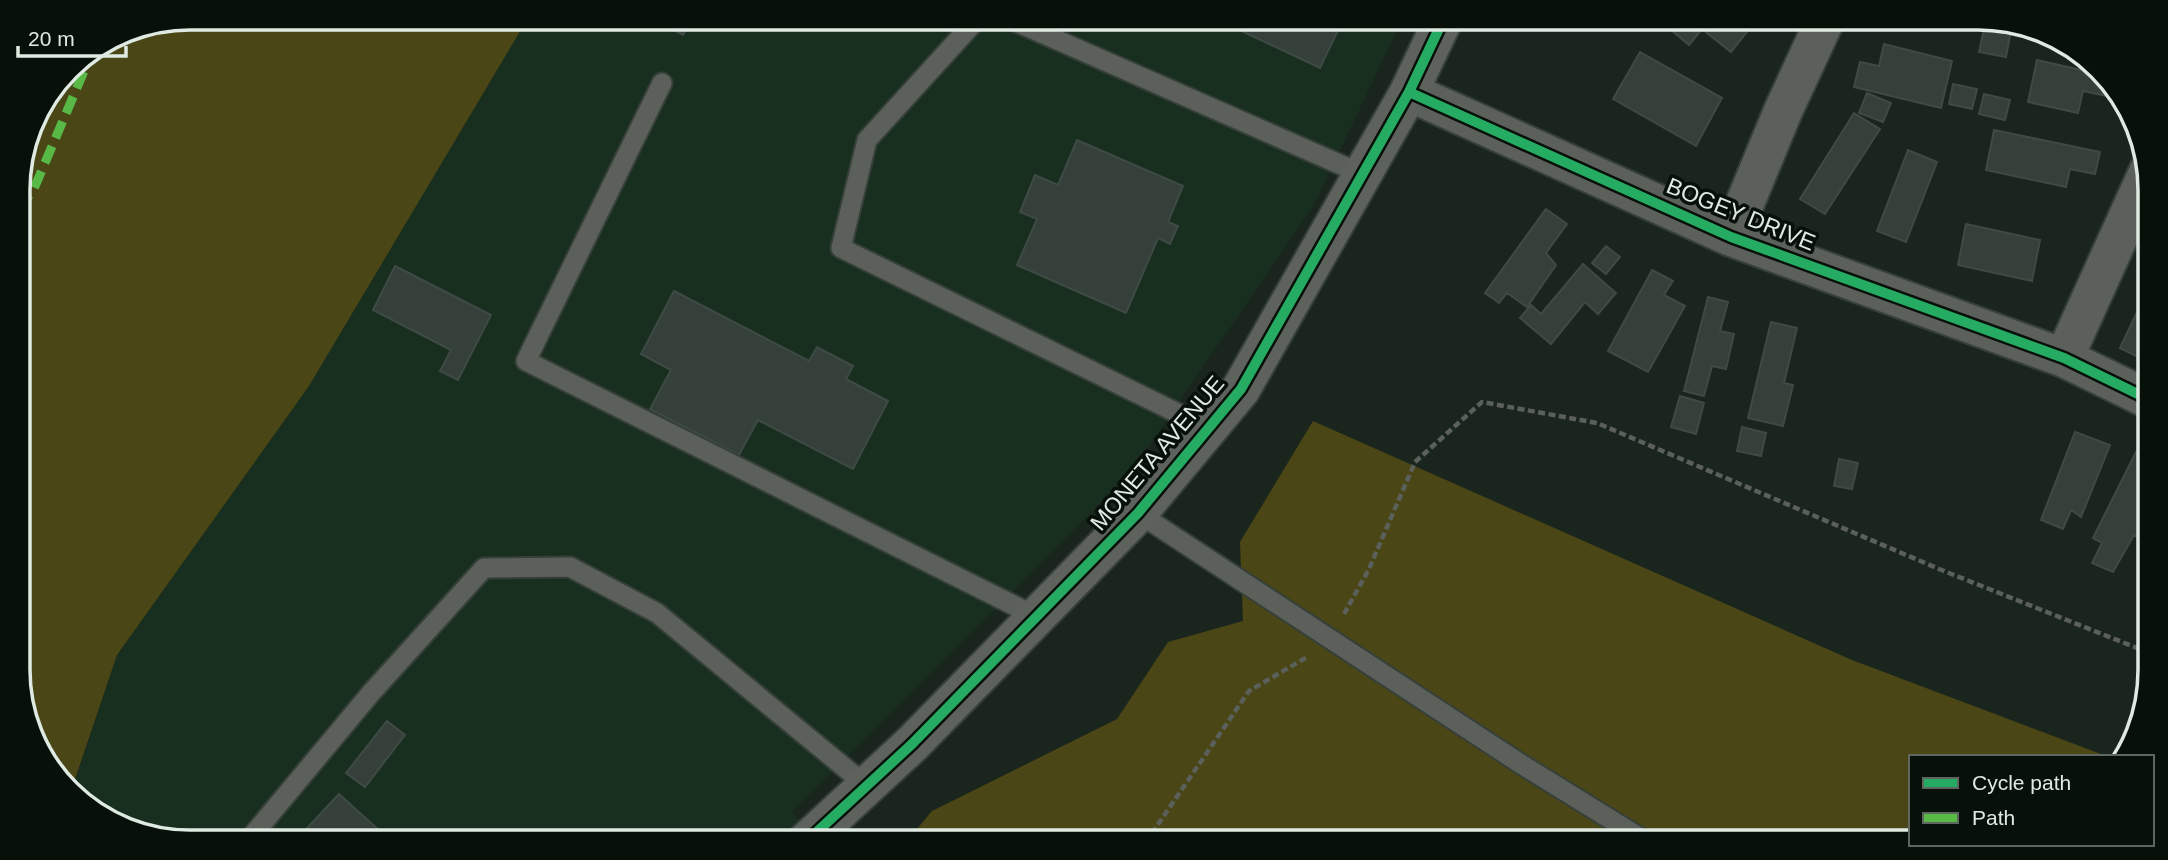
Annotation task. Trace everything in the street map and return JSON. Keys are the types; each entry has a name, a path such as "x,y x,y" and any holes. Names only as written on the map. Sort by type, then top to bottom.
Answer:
{"street":[{"name":"MONETA AVENUE","path":"819,830 912,744 1138,513 1241,389 1409,92 1438,30"},
{"path":"1731,237 1783,111 1820,30"},
{"name":"BOGEY DRIVE","path":"1409,92 1731,237 2064,358 2138,394"},
{"path":"2064,358 2138,194"}],"lane":[{"path":"967,30 867,140 841,248 1208,428"},
{"path":"1034,30 1362,174"},
{"path":"662,83 526,361 1037,617"},
{"path":"1138,513 1521,764 1628,830"},
{"path":"257,830 371,693 484,568 569,567 657,613 867,786"}],"path":[{"path":"1154,830 1249,691 1299,664 1331,638 1369,569 1415,462 1482,402 1597,423 1939,569 2138,648"}],"shaded area":[{"path":"521,30 1397,30 1313,207 1128,476 791,813 813,830 169,829 138,822 119,814 84,791 74,781 117,655 309,386"},
{"path":"521,30 309,386 117,655 74,781 57,759 38,722 31,691 30,670 30,179 35,148 46,119 57,101 69,84 110,51 138,38 169,31"},
{"path":"1313,421 1852,660 2104,755 1909,755 1909,830 916,830 932,811 1117,719 1168,642 1243,621 1240,542"}],"building":[{"path":"673,30 686,30 683,35"},
{"path":"1239,30 1338,30 1320,68"},
{"path":"1671,30 1701,30 1689,45"},
{"path":"1703,30 1748,30 1731,52"},
{"path":"1984,30 2010,33 2006,57 1979,52"},
{"path":"1884,44 1952,61 1941,108 1854,87 1860,62 1879,66"},
{"path":"1640,52 1722,98 1696,146 1613,99"},
{"path":"2037,60 2084,71 2108,96 2083,91 2078,113 2028,102"},
{"path":"1953,84 1977,89 1972,109 1949,104"},
{"path":"1867,93 1891,103 1883,122 1859,113"},
{"path":"1984,94 2010,100 2005,120 1979,114"},
{"path":"1854,113 1880,129 1825,214 1800,199"},
{"path":"1994,130 2100,152 2095,174 2070,169 2066,187 1986,170"},
{"path":"1077,140 1183,186 1168,222 1178,226 1170,244 1158,238 1126,313 1017,265 1037,219 1020,212 1035,175 1058,185"},
{"path":"1908,150 1937,162 1906,242 1877,231"},
{"path":"1546,209 1567,224 1546,253 1556,265 1527,307 1507,293 1499,303 1485,293"},
{"path":"1966,224 2040,240 2032,281 1958,265"},
{"path":"1606,246 1620,257 1606,274 1592,263"},
{"path":"1583,264 1616,293 1598,314 1585,302 1551,344 1520,318 1531,305 1541,314"},
{"path":"395,266 491,315 458,380 440,371 451,350 373,310"},
{"path":"1652,270 1673,281 1664,295 1685,306 1648,372 1608,351"},
{"path":"674,291 809,361 817,347 853,366 846,379 888,401 853,469 758,420 739,455 650,409 671,370 641,354"},
{"path":"1708,297 1728,302 1720,331 1734,334 1726,369 1712,366 1704,396 1684,391"},
{"path":"2136,314 2138,315 2138,357 2120,348"},
{"path":"1771,322 1797,328 1784,383 1793,385 1783,426 1748,418"},
{"path":"1680,396 1704,403 1696,434 1671,427"},
{"path":"1742,427 1766,433 1761,456 1737,451"},
{"path":"2075,432 2110,445 2081,517 2071,510 2063,529 2041,520"},
{"path":"2136,452 2138,453 2138,538 2134,535 2113,572 2092,563 2102,543 2093,538"},
{"path":"1839,459 1858,463 1852,489 1834,486"},
{"path":"387,721 405,735 365,787 346,773"},
{"path":"339,794 379,830 305,830"}],"marked path":[{"path":"30,195 84,70"}],"cycle path":[{"path":"819,830 912,744 1138,513 1241,389 1409,92 1438,30"},
{"path":"1409,92 1731,237 2064,358 2138,394"}]}
